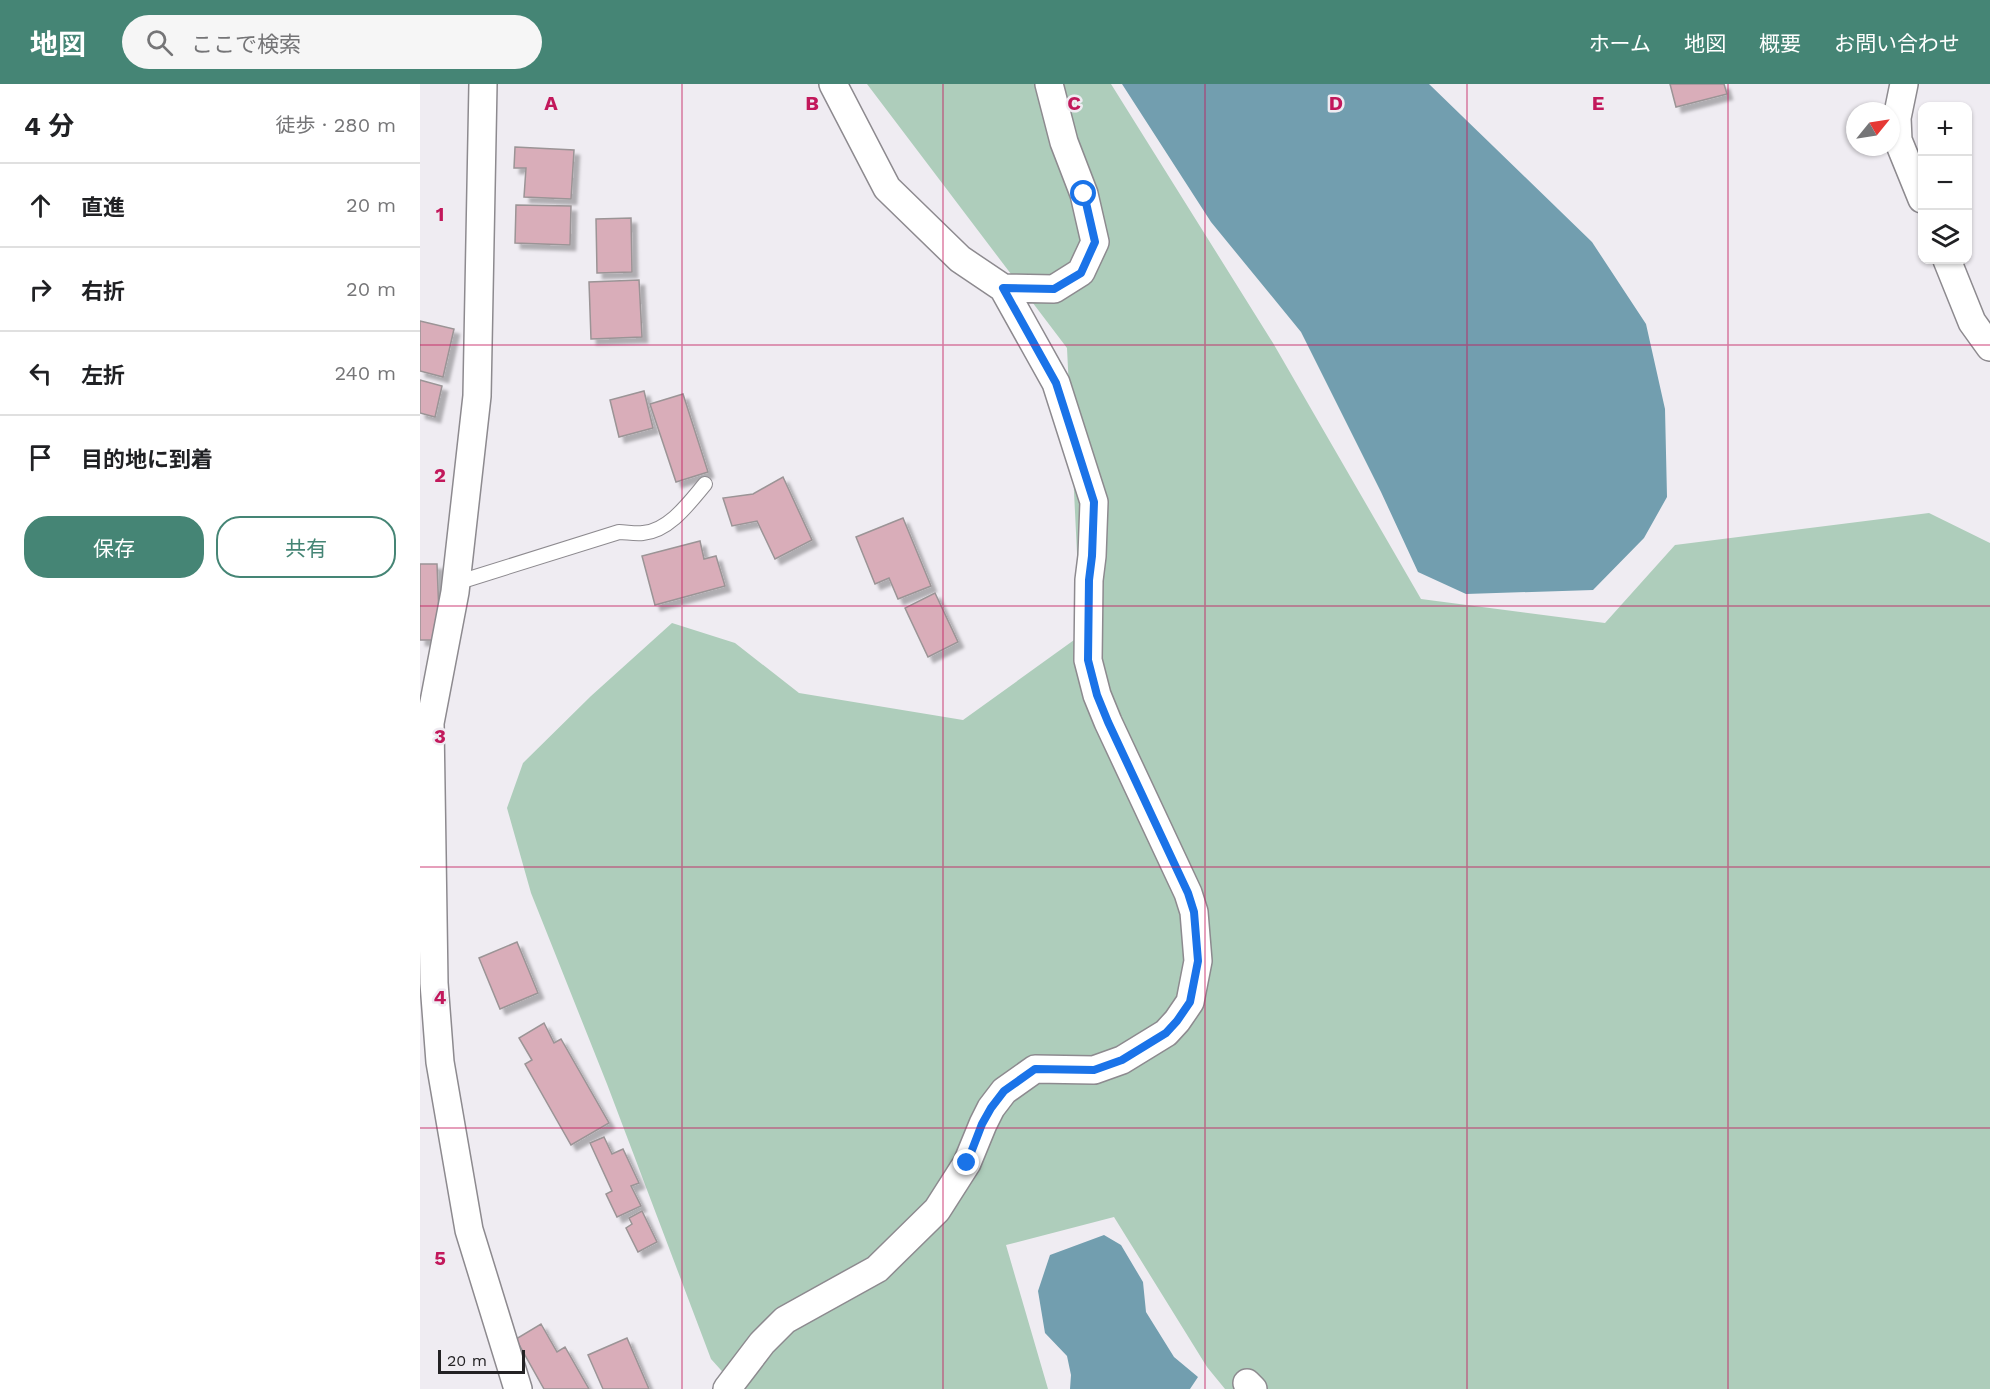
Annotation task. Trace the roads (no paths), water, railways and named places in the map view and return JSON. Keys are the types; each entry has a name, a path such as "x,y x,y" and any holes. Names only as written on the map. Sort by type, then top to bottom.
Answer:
{"street":[{"path":"483,84 477,396 456,583 425,724 434,983 429,1047 440,1062 470,1230 518,1389"},
{"path":"727,1389 762,1343 785,1320 877,1269 937,1210 967,1163 982,1124 1004,1091 1035,1069 1094,1070 1122,1060 1166,1033 1190,1002 1198,961 1197,928 1188,893 1108,722 1097,695 1088,660 1089,580 1094,502 1056,383 1003,288 960,259 887,188 833,84"},
{"path":"1003,288 1054,289 1081,273 1095,242 1084,194 1064,142 1049,84"},
{"path":"1904,84 1897,118 1898,140 1918,187"},
{"path":"1949,264 1972,322 1990,347"}],"lane":[{"path":"456,583 619,532 641,534 656,531 675,516 705,484"}],"water":[{"path":"1122,84 1429,84 1592,242 1646,324 1665,409 1667,497 1644,538 1593,590 1466,594 1418,572 1301,332 1211,222"},
{"path":"1104,1235 1121,1245 1143,1282 1146,1312 1174,1357 1198,1377 1190,1389 1070,1389 1071,1375 1067,1356 1045,1333 1038,1291 1050,1255"}]}
